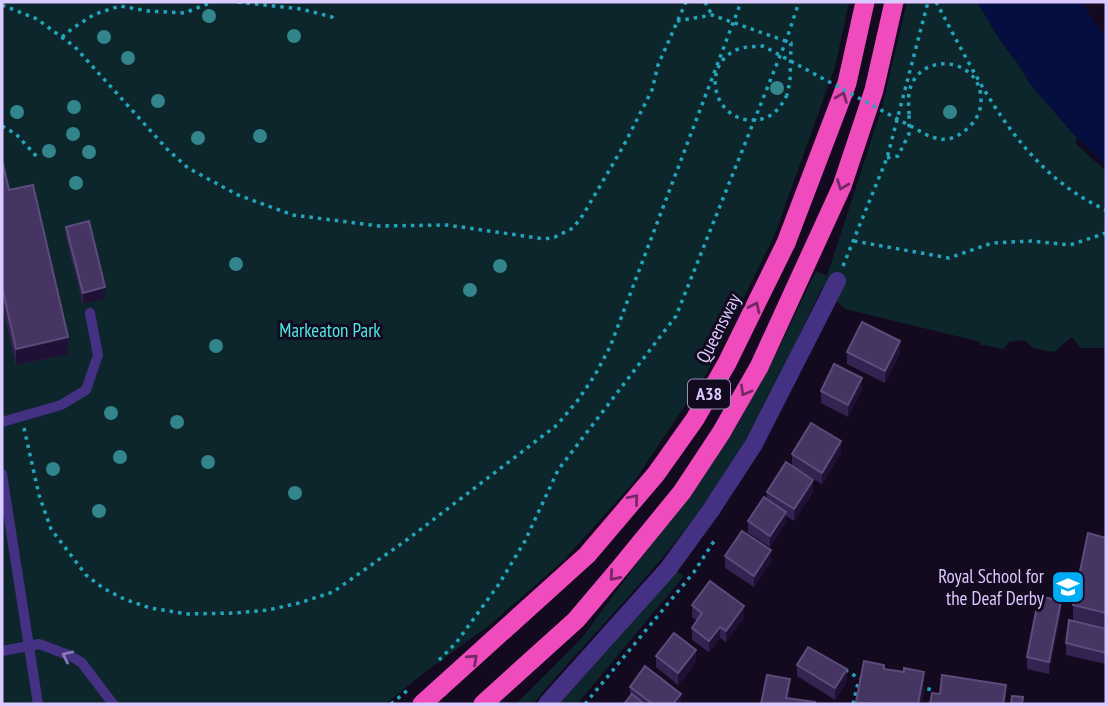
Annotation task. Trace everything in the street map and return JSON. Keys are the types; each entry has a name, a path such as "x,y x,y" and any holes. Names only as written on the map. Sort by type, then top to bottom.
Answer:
{"highway":[{"name":"Queensway","path":"422,704 587,555 656,474 695,419 727,363 786,243 848,83 866,2"},
{"name":"A38","path":"488,703 576,620 621,568 682,492 721,433 759,367 842,186 874,90 894,2"}],"street":[{"path":"547,704 668,569 711,510 754,444 837,281"}],"lane":[{"path":"2,422 61,404 86,390 98,355 90,313"},
{"path":"2,474 38,704"},
{"path":"2,651 39,644 71,656 82,663 113,704"}],"path":[{"path":"62,37 95,14 120,6 184,13 213,2"},
{"path":"239,2 301,9 334,19"},
{"path":"2,5 37,19 75,47 167,149 188,168 238,195 293,215 379,226 447,225 545,239 573,228 583,215 652,90 658,65 686,2"},
{"path":"705,2 712,15"},
{"path":"21,416 39,495 51,529 86,575 103,588 150,608 188,614 268,610 332,592 408,539 557,425 578,400 610,347 741,2"},
{"path":"432,667 456,643 499,584 524,541 558,470 676,316 786,41 799,2"},
{"path":"837,281 887,158 928,2"},
{"path":"936,2 1015,137 1038,163 1064,185 1106,210"},
{"path":"677,21 712,15 790,43 790,81 788,95 782,106 772,115 761,120 748,121 736,118 726,111 715,90 718,66 735,50 746,47 763,47 927,135 941,141 964,132 979,115 981,91 968,71 945,63 922,71 909,91 909,115 909,134 898,156 887,158"},
{"path":"2,126 16,134 39,159"},
{"path":"854,241 949,258 992,243 1031,241 1070,245 1106,233"},
{"path":"838,666 859,678 871,680"},
{"path":"853,704 859,678"},
{"path":"391,704 416,682"},
{"path":"908,686 933,690"}],"green space":[{"name":"Markeaton Park","path":"2,2 849,2 835,67 775,234 707,373 633,483 564,560 491,624 386,704 2,704"},
{"path":"907,2 977,2 1030,84 1077,138 1075,143 1106,171 1106,348 1081,348 1072,337 1054,352 1033,348 1024,340 1009,342 1003,349 978,344 981,342 845,309 822,288 759,417 699,511 660,561 533,704 516,704 581,639 705,472 738,424 816,271 827,276 882,107"},
{"path":"675,570 684,576 577,704 559,704"}],"shaded area":[{"path":"977,2 1081,2 1106,39 1106,165 1077,138 1030,84"}],"building":[{"path":"2,160 9,190 33,185 68,337 16,349 2,287"},
{"path":"89,221 105,287 83,293 66,227"},
{"path":"862,322 900,341 885,371 847,352"},
{"path":"834,364 862,378 848,405 821,391"},
{"path":"811,423 841,441 822,473 792,454"},
{"path":"786,462 813,480 794,509 767,492"},
{"path":"764,497 786,512 770,536 748,521"},
{"path":"742,531 771,550 754,576 725,556"},
{"path":"1088,533 1106,538 1106,613 1073,605"},
{"path":"710,581 744,606 726,631 720,627 709,641 692,628 702,613 692,605"},
{"path":"1039,596 1061,601 1049,662 1027,657"},
{"path":"1069,620 1106,629 1106,653 1066,643"},
{"path":"674,633 696,650 678,673 656,656"},
{"path":"808,647 847,669 835,688 797,665"},
{"path":"864,661 884,665 884,669 904,672 904,668 924,672 918,704 856,702"},
{"path":"645,666 681,694 673,704 653,704 630,687"},
{"path":"767,675 790,679 786,698 815,702 814,704 761,704"},
{"path":"942,675 1006,685 1003,704 930,704 932,693 940,694"},
{"path":"632,694 644,704 624,704"},
{"path":"1012,696 1023,697 1022,704 1011,704"}],"place":[{"name":"Royal School for the Deaf Derby","path":"1068,587"}]}
